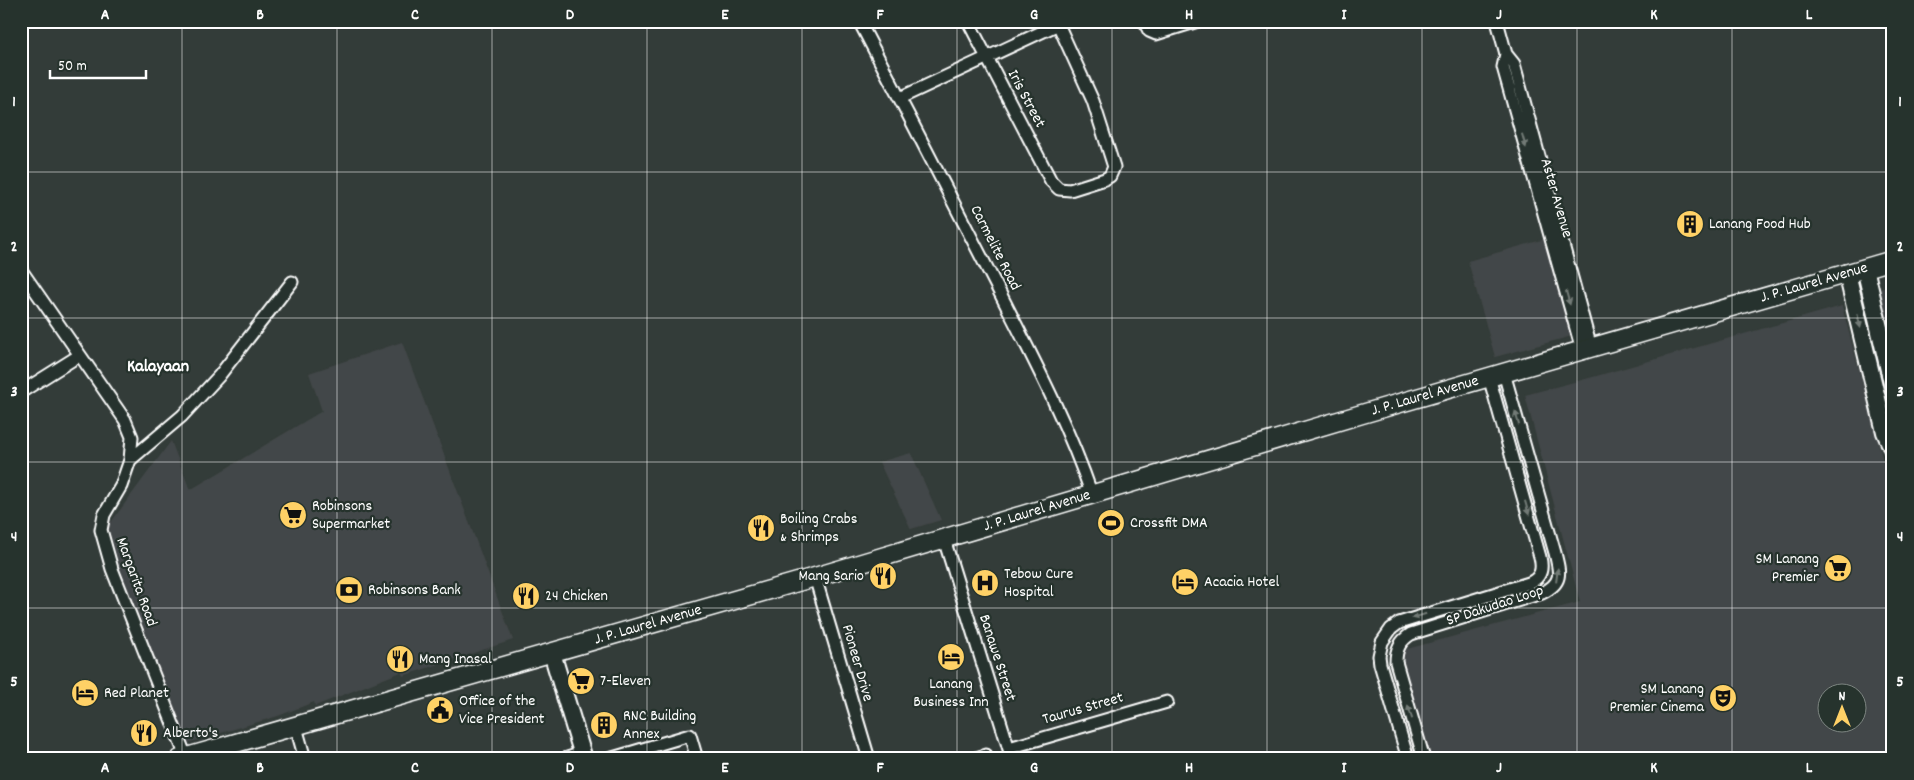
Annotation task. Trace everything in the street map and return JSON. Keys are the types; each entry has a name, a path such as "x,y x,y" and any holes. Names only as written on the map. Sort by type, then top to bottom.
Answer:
{"main road":[{"name":"J. P. Laurel Avenue","path":"183,758 815,577 1893,260"}],"street":[{"name":"Carmelite Road","path":"859,21 1055,404 1080,459 1092,495"},
{"name":"Iris Street","path":"968,21 1051,181 1059,189 1070,190 1105,179 1110,176 1114,167 1093,101 1061,23"},
{"path":"1144,21 1149,31 1156,34 1198,21"},
{"name":"Aster Avenue","path":"1497,21 1506,54 1514,64 1514,87 1587,349"},
{"path":"900,98 1061,23"},
{"path":"1865,268 1893,387"},
{"name":"Margarita Road","path":"21,270 126,420 132,436 130,460 121,486 104,515 101,530 112,569 183,758"},
{"path":"1847,273 1885,432 1893,450"},
{"path":"130,460 182,416 220,376 292,282"},
{"path":"21,392 80,355"},
{"name":"SP Dakudao Loop","path":"1423,755 1396,662 1399,644 1411,634 1542,593 1556,584 1559,570 1536,483 1497,375"},
{"name":"SP Dakudao Loop","path":"1408,757 1380,664 1379,656 1382,642 1391,629 1410,619 1535,580 1539,576 1542,565 1520,487 1497,375"},
{"path":"1520,487 1536,483"},
{"name":"Banawe Street","path":"944,539 1010,753"},
{"name":"Pioneer Drive","path":"815,577 869,759"},
{"path":"552,653 583,756 564,759"},
{"name":"Taurus Street","path":"1010,753 1167,702"},
{"path":"296,726 305,759"},
{"path":"609,759 690,736 697,759"},
{"path":"973,759 986,755"},
{"path":"1408,757 1423,755"}],"shaded area":[{"path":"1545,239 1572,336 1495,357 1468,261"},
{"path":"1893,285 1893,344 1879,289"},
{"path":"1842,306 1889,483 1893,482 1893,759 1431,759 1403,663 1404,653 1407,649 1580,602 1525,395"},
{"path":"402,342 513,640 403,676 401,672 315,706 314,702 278,716 184,744 124,585 106,529 171,441 190,490 322,411 309,373"},
{"path":"911,453 941,520 911,529 879,462"}],"place":[{"name":"Lanang Food Hub","path":"1690,224"},
{"name":"Robinsons Supermarket","path":"293,515"},
{"name":"Crossfit DMA","path":"1111,523"},
{"name":"Boiling Crabs & Shrimps","path":"761,528"},
{"name":"SM Lanang Premier","path":"1838,568"},
{"name":"Mang Sario","path":"883,576"},
{"name":"Acacia Hotel","path":"1185,582"},
{"name":"Tebow Cure Hospital","path":"985,583"},
{"name":"Robinsons Bank","path":"349,590"},
{"name":"24 Chicken","path":"526,596"},
{"name":"Lanang Business Inn","path":"951,657"},
{"name":"Mang Inasal","path":"400,659"},
{"name":"7-Eleven","path":"581,681"},
{"name":"Red Planet","path":"85,693"},
{"name":"SM Lanang Premier Cinema","path":"1723,698"},
{"name":"Office of the Vice President","path":"440,710"},
{"name":"RNC Building Annex","path":"604,725"},
{"name":"Alberto's","path":"144,733"}],"district":[{"name":"Kalayaan","path":"158,367"}]}
